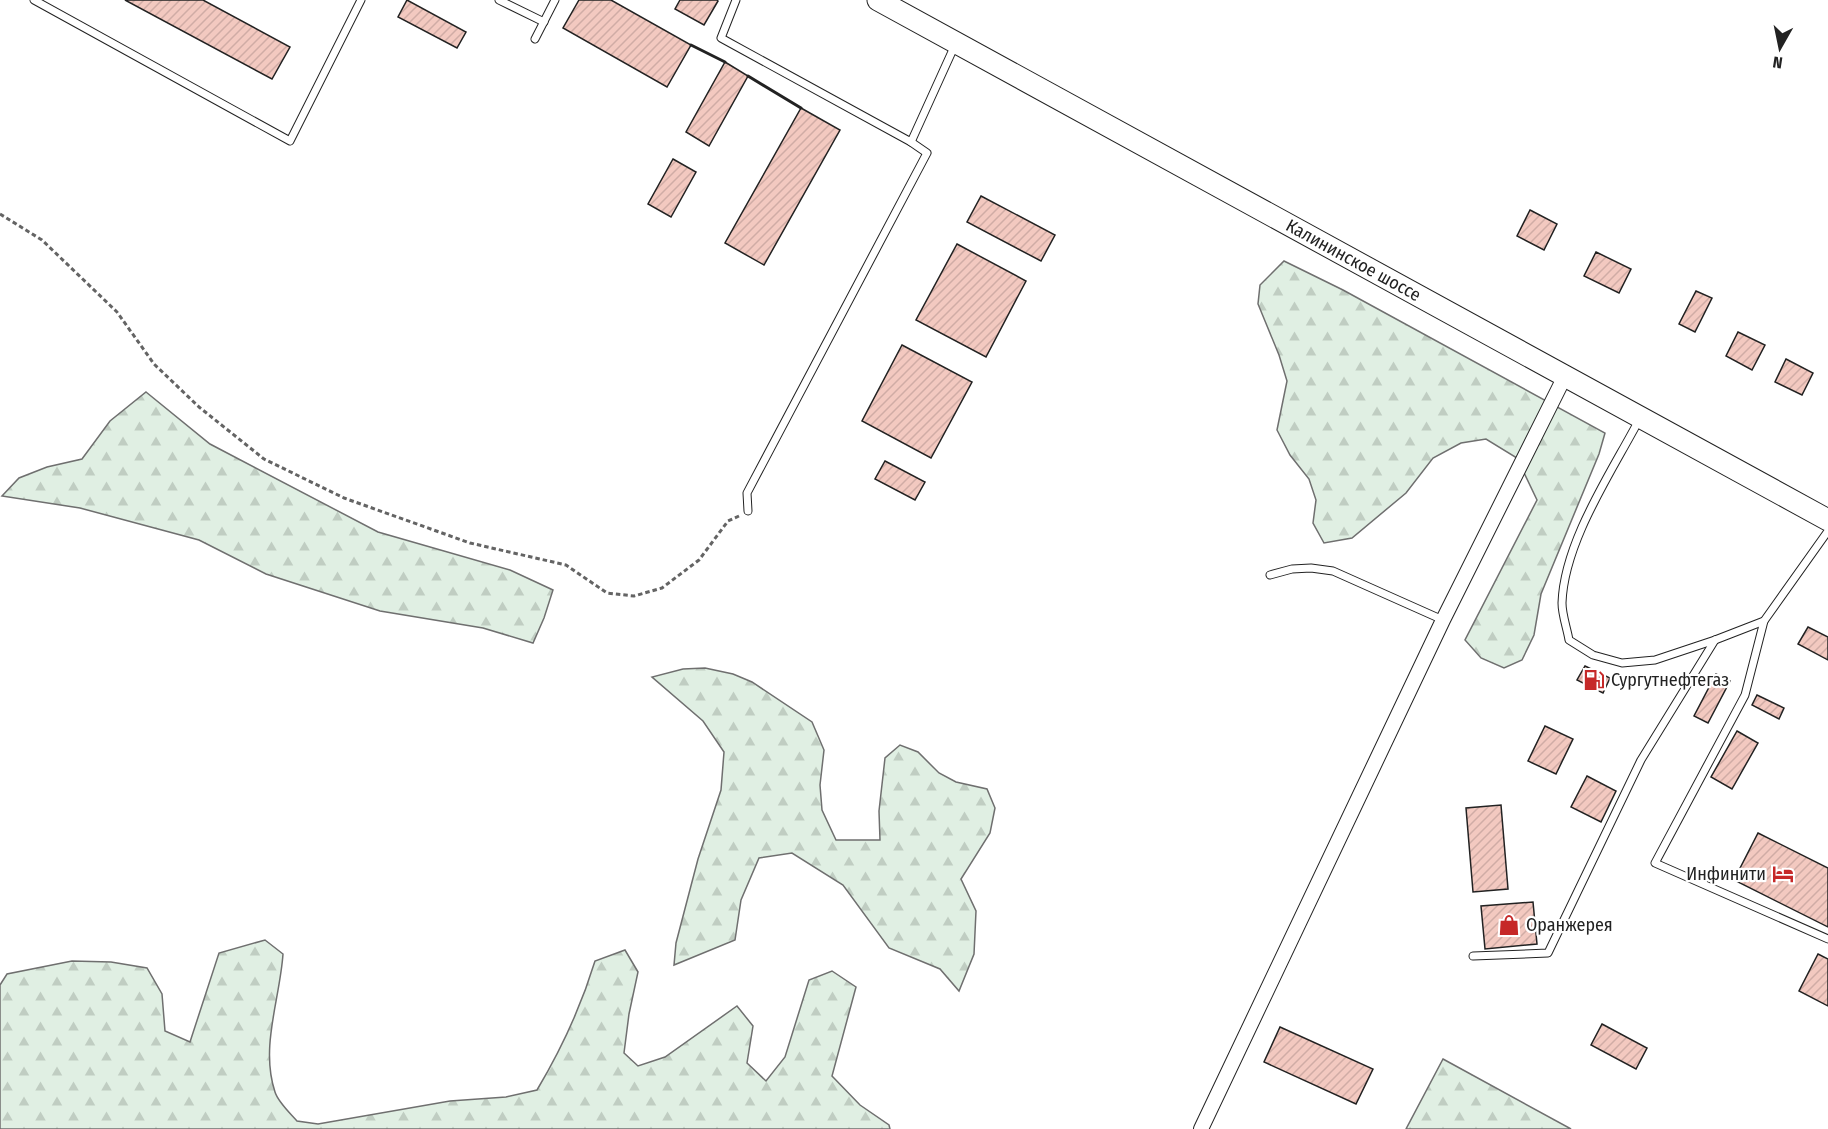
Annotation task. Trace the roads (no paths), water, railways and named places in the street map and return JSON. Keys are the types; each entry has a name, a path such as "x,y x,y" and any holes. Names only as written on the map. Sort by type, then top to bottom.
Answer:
{"main road":[{"name":"Калининское шоссе","path":"878,0 1828,520"}],"street":[{"path":"1202,1129 1443,620 1565,376"}],"lane":[{"path":"34,0 290,141 361,0"},
{"path":"499,0 543,22"},
{"path":"535,39 555,0"},
{"path":"736,0 721,38 911,142 927,153 747,493 748,511"},
{"path":"911,142 956,43"},
{"path":"1641,418 1580,531 1567,569 1562,604 1569,640 1593,655 1622,663 1655,660 1764,621"},
{"path":"1828,531 1764,621 1745,695 1655,863 1828,939"},
{"path":"1270,575 1292,569 1311,568 1333,571 1443,620"},
{"path":"1473,956 1548,953 1641,760 1715,640"}],"place":[{"name":"Сургутнефтегаз","path":"1594,680"},
{"name":"Инфинити","path":"1783,874"},
{"name":"Оранжерея","path":"1509,925"}]}
